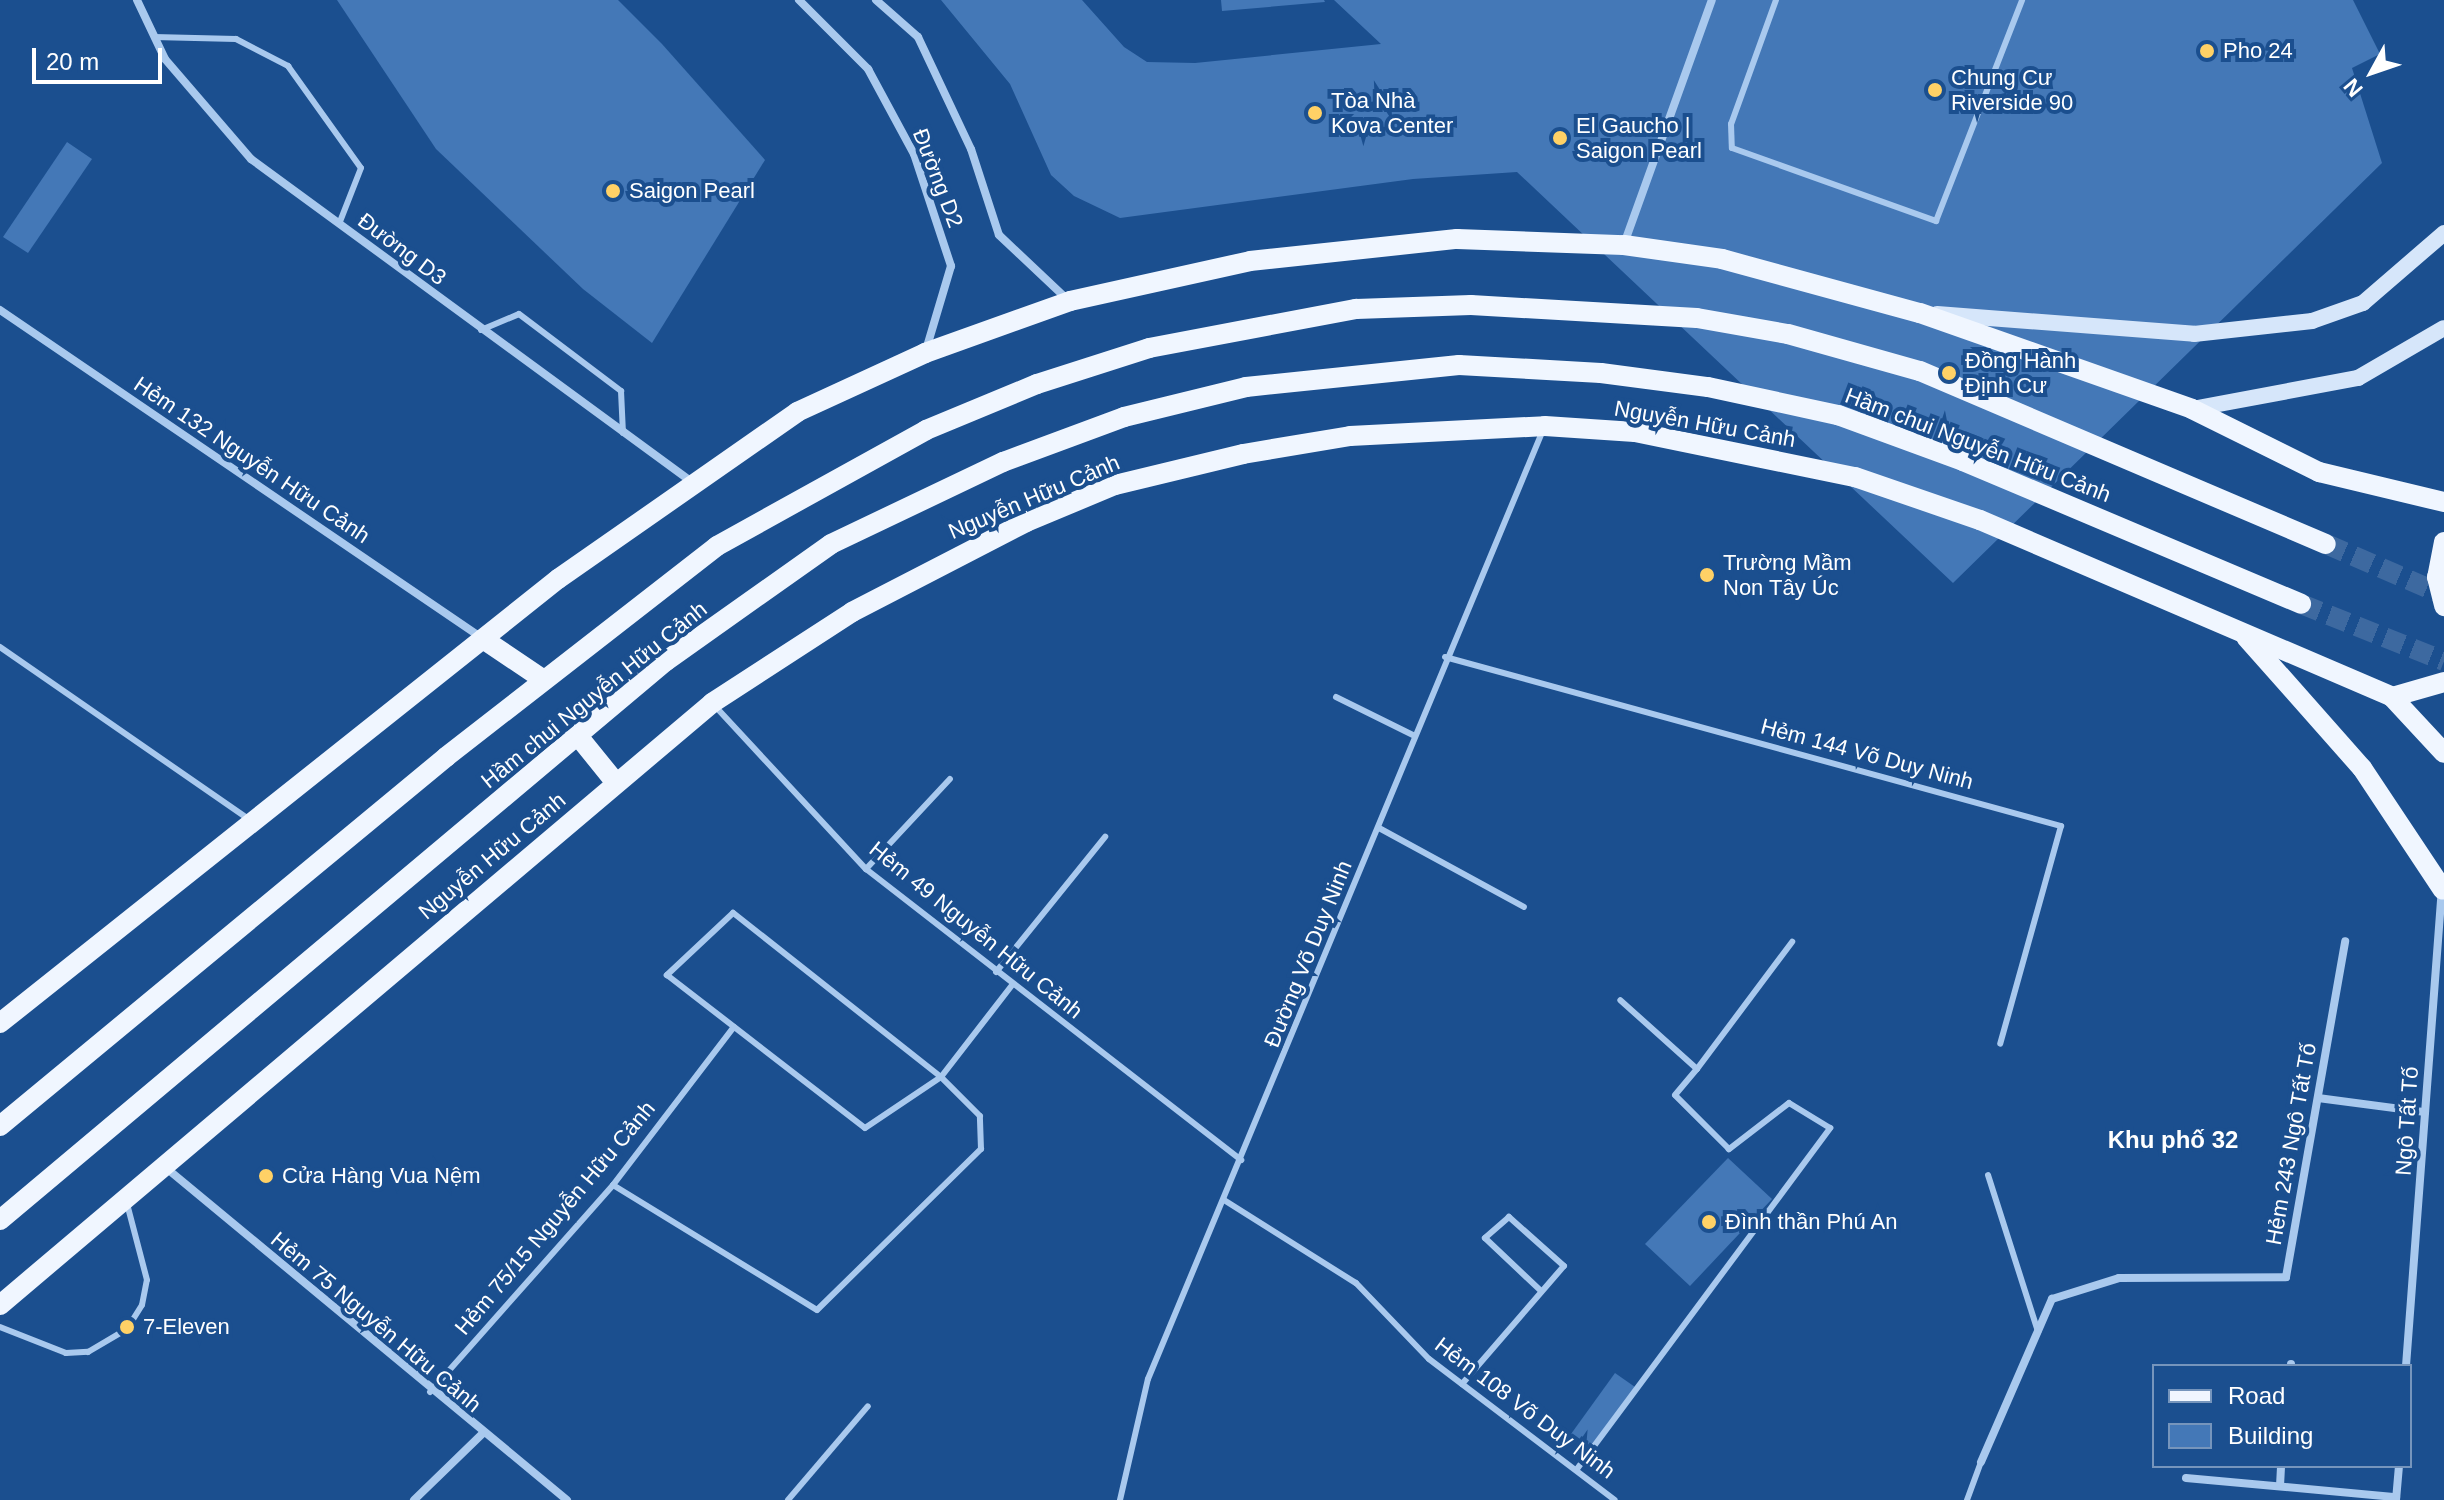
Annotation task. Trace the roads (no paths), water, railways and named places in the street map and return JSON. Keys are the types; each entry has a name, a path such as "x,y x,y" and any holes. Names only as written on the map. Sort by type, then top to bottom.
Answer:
{"main road":[{"path":"1920,313 2194,334 2275,327 2363,303 2444,233"},
{"path":"0,1023 483,639 693,482 797,412 925,353 1070,301 1250,261 1457,239 1624,245 1722,259 1920,313 2192,409 2319,472 2444,502"},
{"name":"Hầm chui Nguyễn Hữu Cảnh","path":"0,1126 446,757 717,546 926,430 1037,384 1149,348 1356,309 1597,308 1788,334 1920,371 2326,544"},
{"path":"2192,409 2358,378 2444,328"},
{"name":"Hầm chui Nguyễn Hữu Cảnh","path":"0,1220 666,661 831,544 1003,462 1124,417 1216,394 1360,372 1459,365 1601,373 1838,415 1991,472 2301,604"},
{"name":"Nguyễn Hữu Cảnh","path":"0,1305 712,703 948,559 1115,485 1350,436 1545,426 1635,432 1855,477 1980,520 2392,697 2444,753"},
{"path":"2444,542 2437,577 2444,606"},
{"path":"2241,631 2362,768 2443,885"},
{"path":"483,639 544,680"},
{"path":"2392,697 2444,682"},
{"path":"578,736 616,783"}],"street":[{"name":"Đường D3","path":"137,0 165,59 251,159 693,482"},
{"name":"Đường D2","path":"799,0 868,69 914,154 951,266 925,353"},
{"name":"Đường D2","path":"876,0 918,37 971,149 999,235 1070,301"},
{"path":"1624,245 1712,0"},
{"name":"Hẻm 132 Nguyễn Hữu Cảnh","path":"0,310 483,639"},
{"name":"Ngô Tất Tố","path":"2406,1364 2443,885"},
{"name":"Hẻm 243 Ngô Tất Tố","path":"1981,1462 2052,1299 2119,1278 2286,1277 2345,941"},
{"path":"2318,1098 2425,1112"},
{"name":"Hẻm 75 Nguyễn Hữu Cảnh","path":"165,1167 430,1392 567,1500"},
{"path":"414,1500 482,1434"},
{"path":"2280,1486 2281,1468"},
{"path":"2186,1478 2396,1498 2399,1468"}],"lane":[{"path":"1776,0 1731,124 1732,148 1936,221 2022,0"},
{"path":"154,37 236,39 288,66 361,168 339,224"},
{"path":"481,330 519,314 621,391 623,433"},
{"name":"Đường Võ Duy Ninh","path":"1120,1500 1148,1379 1379,828 1445,657 1545,426"},
{"path":"0,647 253,822"},
{"name":"Hẻm 144 Võ Duy Ninh","path":"1445,657 2061,826 2000,1044"},
{"path":"1336,697 1415,736"},
{"name":"Hẻm 49 Nguyễn Hữu Cảnh","path":"712,703 866,869 1241,1160"},
{"path":"866,869 950,779"},
{"path":"1379,828 1524,907"},
{"path":"996,972 1105,837"},
{"path":"613,1185 817,1310 981,1149 980,1116 941,1077 733,913 667,975 865,1128 941,1077 1012,985"},
{"path":"1577,1469 1830,1128 1789,1103 1729,1149 1675,1095 1792,942"},
{"path":"1620,1000 1697,1069"},
{"name":"Hẻm 75/15 Nguyễn Hữu Cảnh","path":"430,1392 613,1185 734,1027"},
{"path":"1988,1175 2038,1332"},
{"path":"0,1327 66,1353 88,1352 127,1329 142,1305 147,1280 126,1200"},
{"name":"Hẻm 108 Võ Duy Ninh","path":"1224,1200 1356,1283 1429,1359 1615,1500"},
{"path":"1462,1384 1564,1266 1509,1217 1485,1238 1541,1291"},
{"path":"788,1500 868,1406"},
{"path":"1967,1500 1981,1462"}],"tunnel":[{"path":"2326,544 2444,595"},
{"path":"2301,604 2444,661"}],"place":[{"name":"Pho 24","path":"2207,51"},
{"name":"Chung Cư Riverside 90","path":"1935,90"},
{"name":"Tòa Nhà Kova Center","path":"1315,113"},
{"name":"El Gaucho | Saigon Pearl","path":"1560,138"},
{"name":"Saigon Pearl","path":"613,191"},
{"name":"Đồng Hành Định Cư","path":"1949,373"},
{"name":"Trường Mầm Non Tây Úc","path":"1707,575"},
{"name":"Cửa Hàng Vua Nệm","path":"266,1176"},
{"name":"Đình thần Phú An","path":"1709,1222"},
{"name":"7-Eleven","path":"127,1327"}],"district":[{"name":"Khu phố 32","path":"2173,1140"}]}
